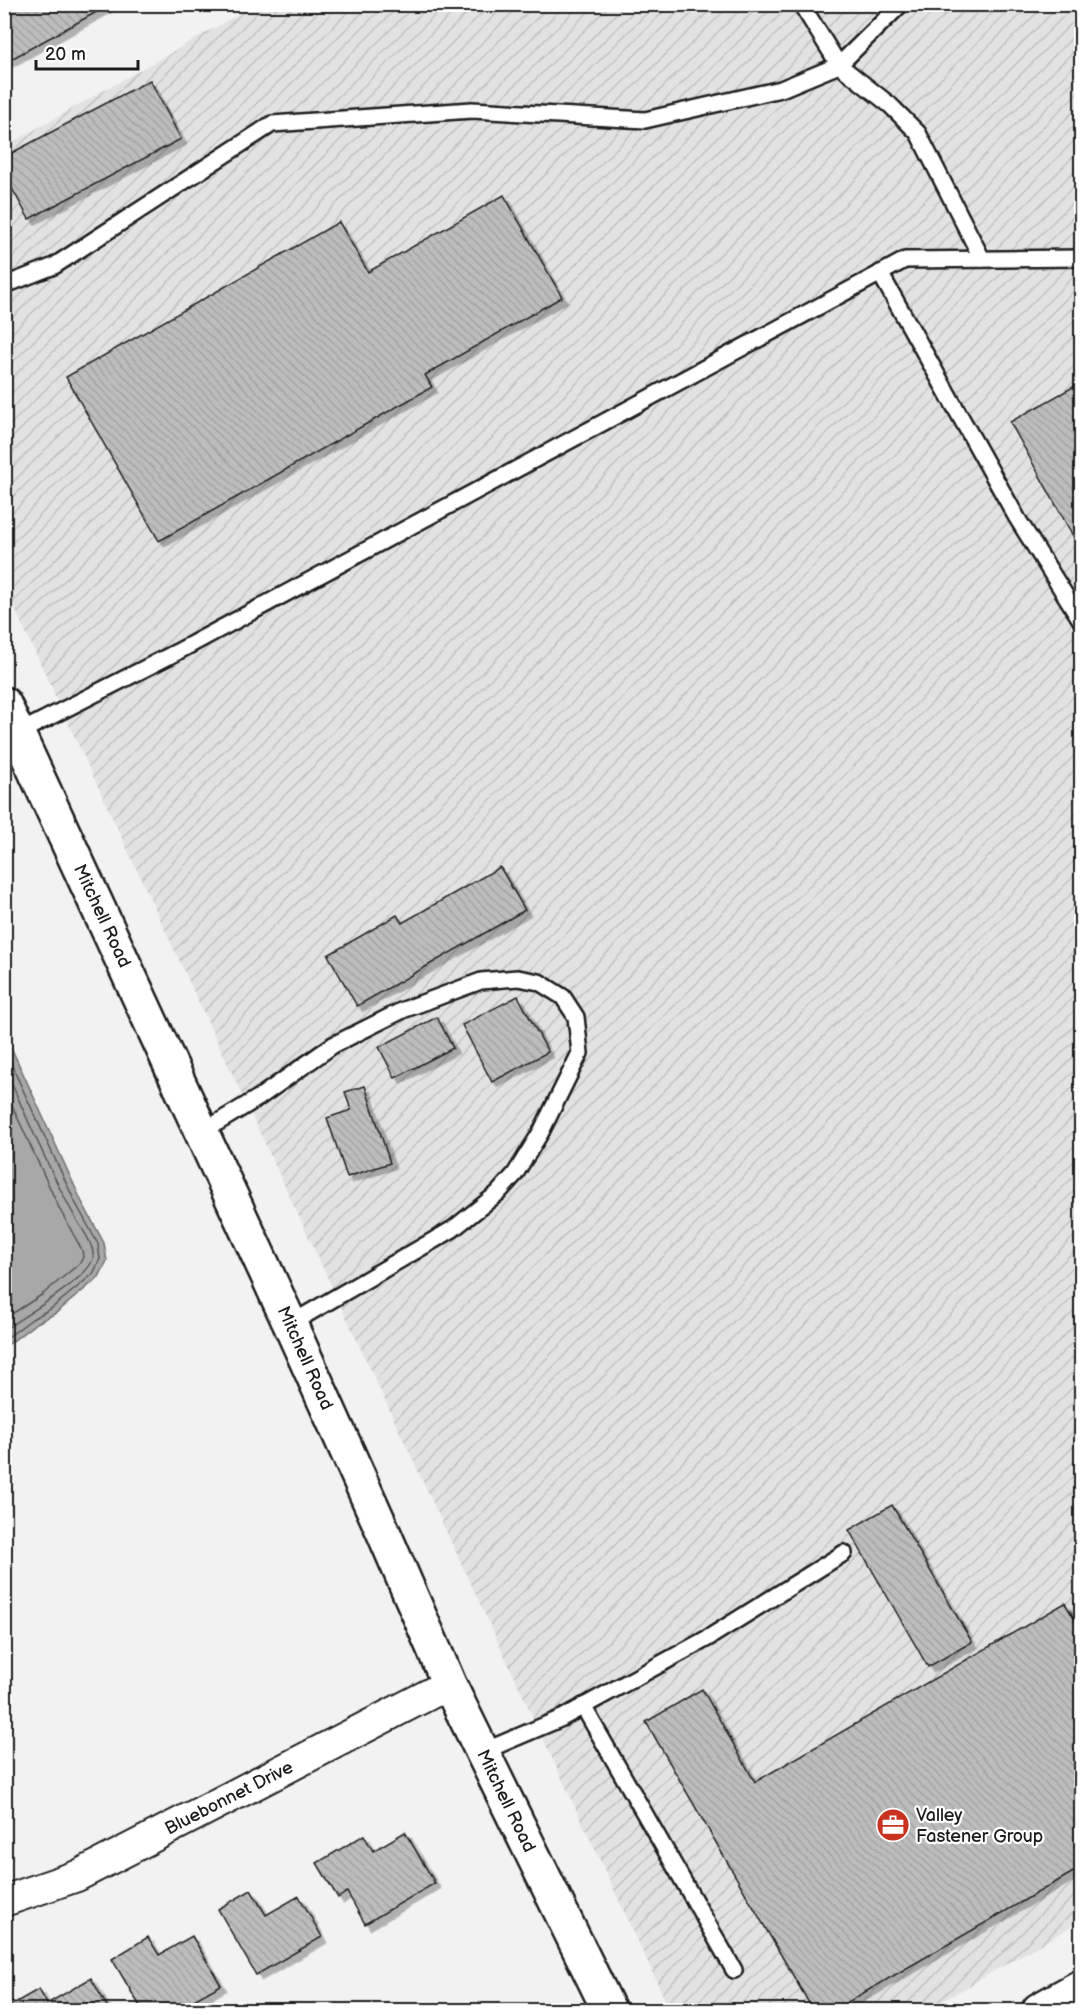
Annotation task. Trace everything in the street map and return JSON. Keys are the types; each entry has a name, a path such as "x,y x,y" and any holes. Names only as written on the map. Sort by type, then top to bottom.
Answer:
{"street":[{"name":"Mitchell Road","path":"4,704 11,737 201,1132 290,1324 449,1684 609,2010"},
{"name":"Bluebonnet Drive","path":"4,1901 77,1876 449,1684"},
{"path":"1039,2010 1082,1986"}],"lane":[{"path":"801,4 839,65 890,105 918,133 982,259"},
{"path":"4,281 13,282 54,266 272,124 472,110 645,120 781,89 839,65 901,4"},
{"path":"11,737 177,652 905,260 1082,258"},
{"path":"880,273 1017,518 1082,622"},
{"path":"201,1132 258,1098 333,1045 403,1010 481,981 518,978 539,982 563,997 576,1017 580,1053 541,1132 515,1173 498,1193 453,1228 290,1324"},
{"path":"482,1752 583,1706 708,1638 844,1553"},
{"path":"583,1706 734,1970"}],"shaded area":[{"path":"255,5 1081,5 1081,1921 927,2010 670,2010 5,588 4,147"}],"water":[{"path":"5,1034 81,1200 104,1243 107,1261 99,1277 56,1313 35,1324 5,1347"}],"building":[{"path":"4,4 111,4 4,63"},
{"path":"150,80 181,139 29,219 4,174 4,157"},
{"path":"504,195 562,297 425,375 432,387 159,541 66,377 339,222 368,272"},
{"path":"1082,382 1082,552 1010,422"},
{"path":"500,867 525,910 357,1006 328,955 397,915 402,923"},
{"path":"518,996 548,1052 492,1082 462,1025"},
{"path":"437,1017 453,1048 395,1078 379,1047"},
{"path":"365,1086 390,1163 347,1177 327,1118 351,1110 345,1092"},
{"path":"892,1505 972,1642 928,1667 849,1530"},
{"name":"Valley Fastener Group","path":"1065,1603 1082,1632 1082,1867 834,2010 813,2010 646,1722 702,1689 755,1782"},
{"path":"405,1832 435,1883 365,1924 347,1892 338,1898 317,1863 364,1835 373,1851"},
{"path":"251,1890 266,1915 299,1896 322,1937 256,1975 218,1909"},
{"path":"192,1936 221,1985 176,2010 142,2010 112,1959 148,1937 159,1955"},
{"path":"91,1978 109,2010 7,2010 6,2008 39,1989 47,2004"}],"place":[{"name":"Valley Fastener Group","path":"893,1825"}]}
